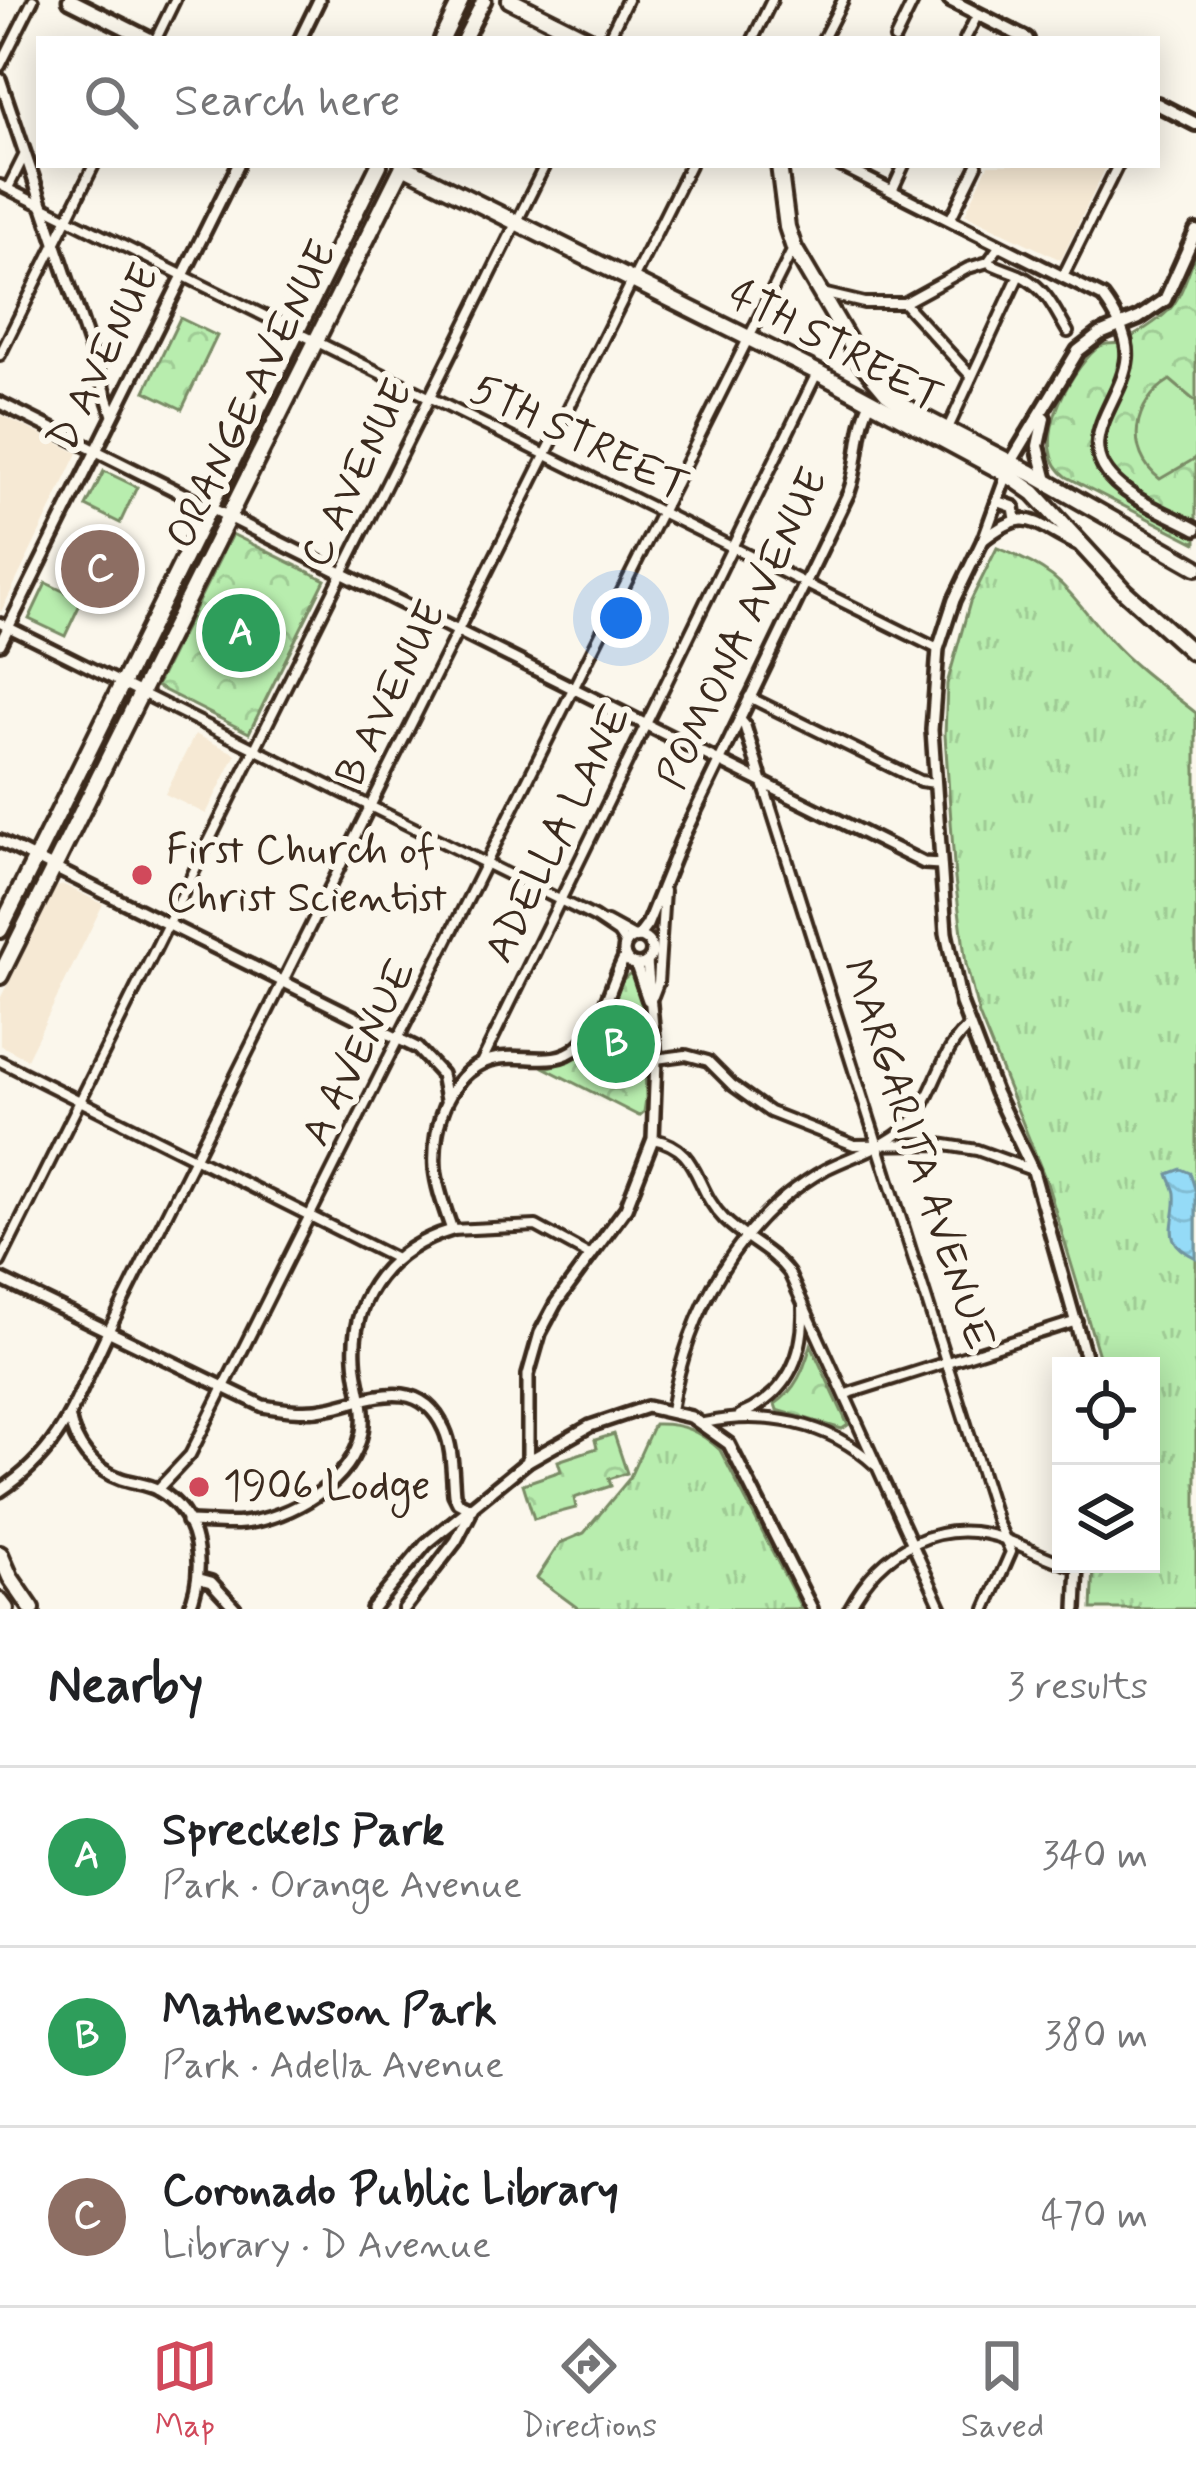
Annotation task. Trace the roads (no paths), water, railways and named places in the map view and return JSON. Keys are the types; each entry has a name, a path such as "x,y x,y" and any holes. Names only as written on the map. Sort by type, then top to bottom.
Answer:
{"highway":[{"path":"443,36 461,0"},
{"path":"510,0 582,36"},
{"name":"ORANGE AVENUE","path":"0,931 378,168"},
{"name":"ORANGE AVENUE","path":"0,976 402,168"},
{"name":"4TH STREET","path":"409,168 748,336 870,403 1048,482 1196,567"},
{"path":"779,168 794,248 868,373 920,416 1009,468"},
{"name":"4TH STREET","path":"1009,468 1124,591 1192,652"},
{"path":"0,1554 32,1609"},
{"path":"0,1601 6,1609"}],"main road":[{"path":"70,0 146,36"},
{"path":"466,36 484,0"},
{"path":"950,0 1022,36"},
{"path":"1160,106 1196,124"},
{"path":"1009,468 1078,351 1165,299 1196,231"},
{"path":"1046,409 1038,446 1048,482"}],"street":[{"path":"0,66 33,0"},
{"path":"154,36 175,0"},
{"path":"302,36 320,0"},
{"path":"609,36 627,0"},
{"path":"754,36 772,0"},
{"path":"825,36 843,0"},
{"path":"896,36 914,0"},
{"path":"967,36 978,14"},
{"path":"0,79 113,416"},
{"path":"4,186 25,154"},
{"path":"0,355 93,168"},
{"name":"D AVENUE","path":"0,644 4,625 236,168"},
{"name":"C AVENUE","path":"0,1262 544,168"},
{"name":"B AVENUE","path":"0,1491 31,1471 69,1416 193,1158 285,983 689,168"},
{"path":"846,168 1103,298 1127,357 1100,419 1102,460 1120,487 1196,529"},
{"path":"892,191 903,168"},
{"path":"950,220 975,168"},
{"path":"1063,276 1117,168"},
{"name":"5TH STREET","path":"4,186 938,649"},
{"path":"820,293 864,303 904,303 988,262 1000,245"},
{"name":"A AVENUE","path":"157,1490 190,1455 794,248"},
{"path":"988,262 1019,275 1053,302 1068,332"},
{"path":"950,424 1019,275"},
{"path":"904,303 971,376"},
{"name":"ADELLA LANE","path":"481,1063 817,372"},
{"path":"0,403 925,863 940,864"},
{"name":"POMONA AVENUE","path":"481,1063 568,1053 593,1030 607,994 635,953 664,880 855,475 862,422 870,403"},
{"path":"1009,468 938,649 932,716 940,864 946,933 970,1026 1033,1171 1086,1357"},
{"path":"997,501 1014,507 1016,519"},
{"path":"983,540 1016,519 1041,522 1084,548"},
{"path":"4,625 594,917 635,953 653,996"},
{"path":"749,697 920,781 935,783"},
{"name":"MARGARITA AVENUE","path":"740,720 997,1522 1007,1540"},
{"path":"0,842 417,1048 433,1062 446,1085 434,1151 439,1192 452,1230"},
{"path":"635,953 652,952 664,880"},
{"name":"POMONA AVENUE","path":"528,1460 526,1408 533,1354 556,1303 626,1208 653,1138 653,996 658,987 664,880"},
{"path":"635,953 650,943"},
{"path":"635,953 653,1020"},
{"path":"671,1410 678,1367 716,1277 748,1236 810,1179 880,1146 912,1122 943,1070 955,1036 970,1026"},
{"path":"656,1060 686,1055 708,1061 732,1085 785,1120 854,1145 958,1147 1033,1171"},
{"path":"0,1061 394,1258"},
{"path":"446,1102 466,1074 481,1063"},
{"path":"653,1138 682,1149 691,1159 706,1198 727,1222 778,1258 798,1288 942,1609"},
{"path":"187,1522 247,1522 285,1511 323,1489 353,1455 362,1435 355,1330 373,1284 394,1258 452,1230 536,1226 591,1256"},
{"path":"0,1279 263,1406 294,1411 329,1408 362,1396 395,1393 433,1411 448,1443 454,1494 472,1509"},
{"path":"704,1423 740,1415 772,1397 794,1369 804,1330 798,1288"},
{"path":"846,1394 1077,1321"},
{"path":"371,1609 426,1544 528,1460 572,1434 625,1411 647,1407 704,1423 738,1457 812,1609"},
{"path":"740,1415 783,1420 838,1437 877,1468"},
{"path":"69,1416 71,1430 94,1464 108,1474 157,1490 187,1522 195,1537 200,1579 189,1609"},
{"path":"404,1609 456,1540 472,1509"},
{"path":"849,1609 889,1556 941,1532 1007,1540 1052,1560"},
{"path":"986,1609 1010,1561 1007,1540"},
{"path":"1076,1609 1078,1573"},
{"path":"200,1579 211,1582 236,1609"}],"water":[{"path":"1181,1169 1190,1173 1196,1192 1196,1258 1173,1237 1175,1193 1168,1174"}],"place":[{"name":"Coronado Public Library","path":"100,569"},
{"name":"Spreckels Park","path":"241,633"},
{"name":"First Church of Christ Scientist","path":"142,875"},
{"name":"Mathewson Park","path":"616,1044"},
{"name":"1906 Lodge","path":"199,1487"}]}
